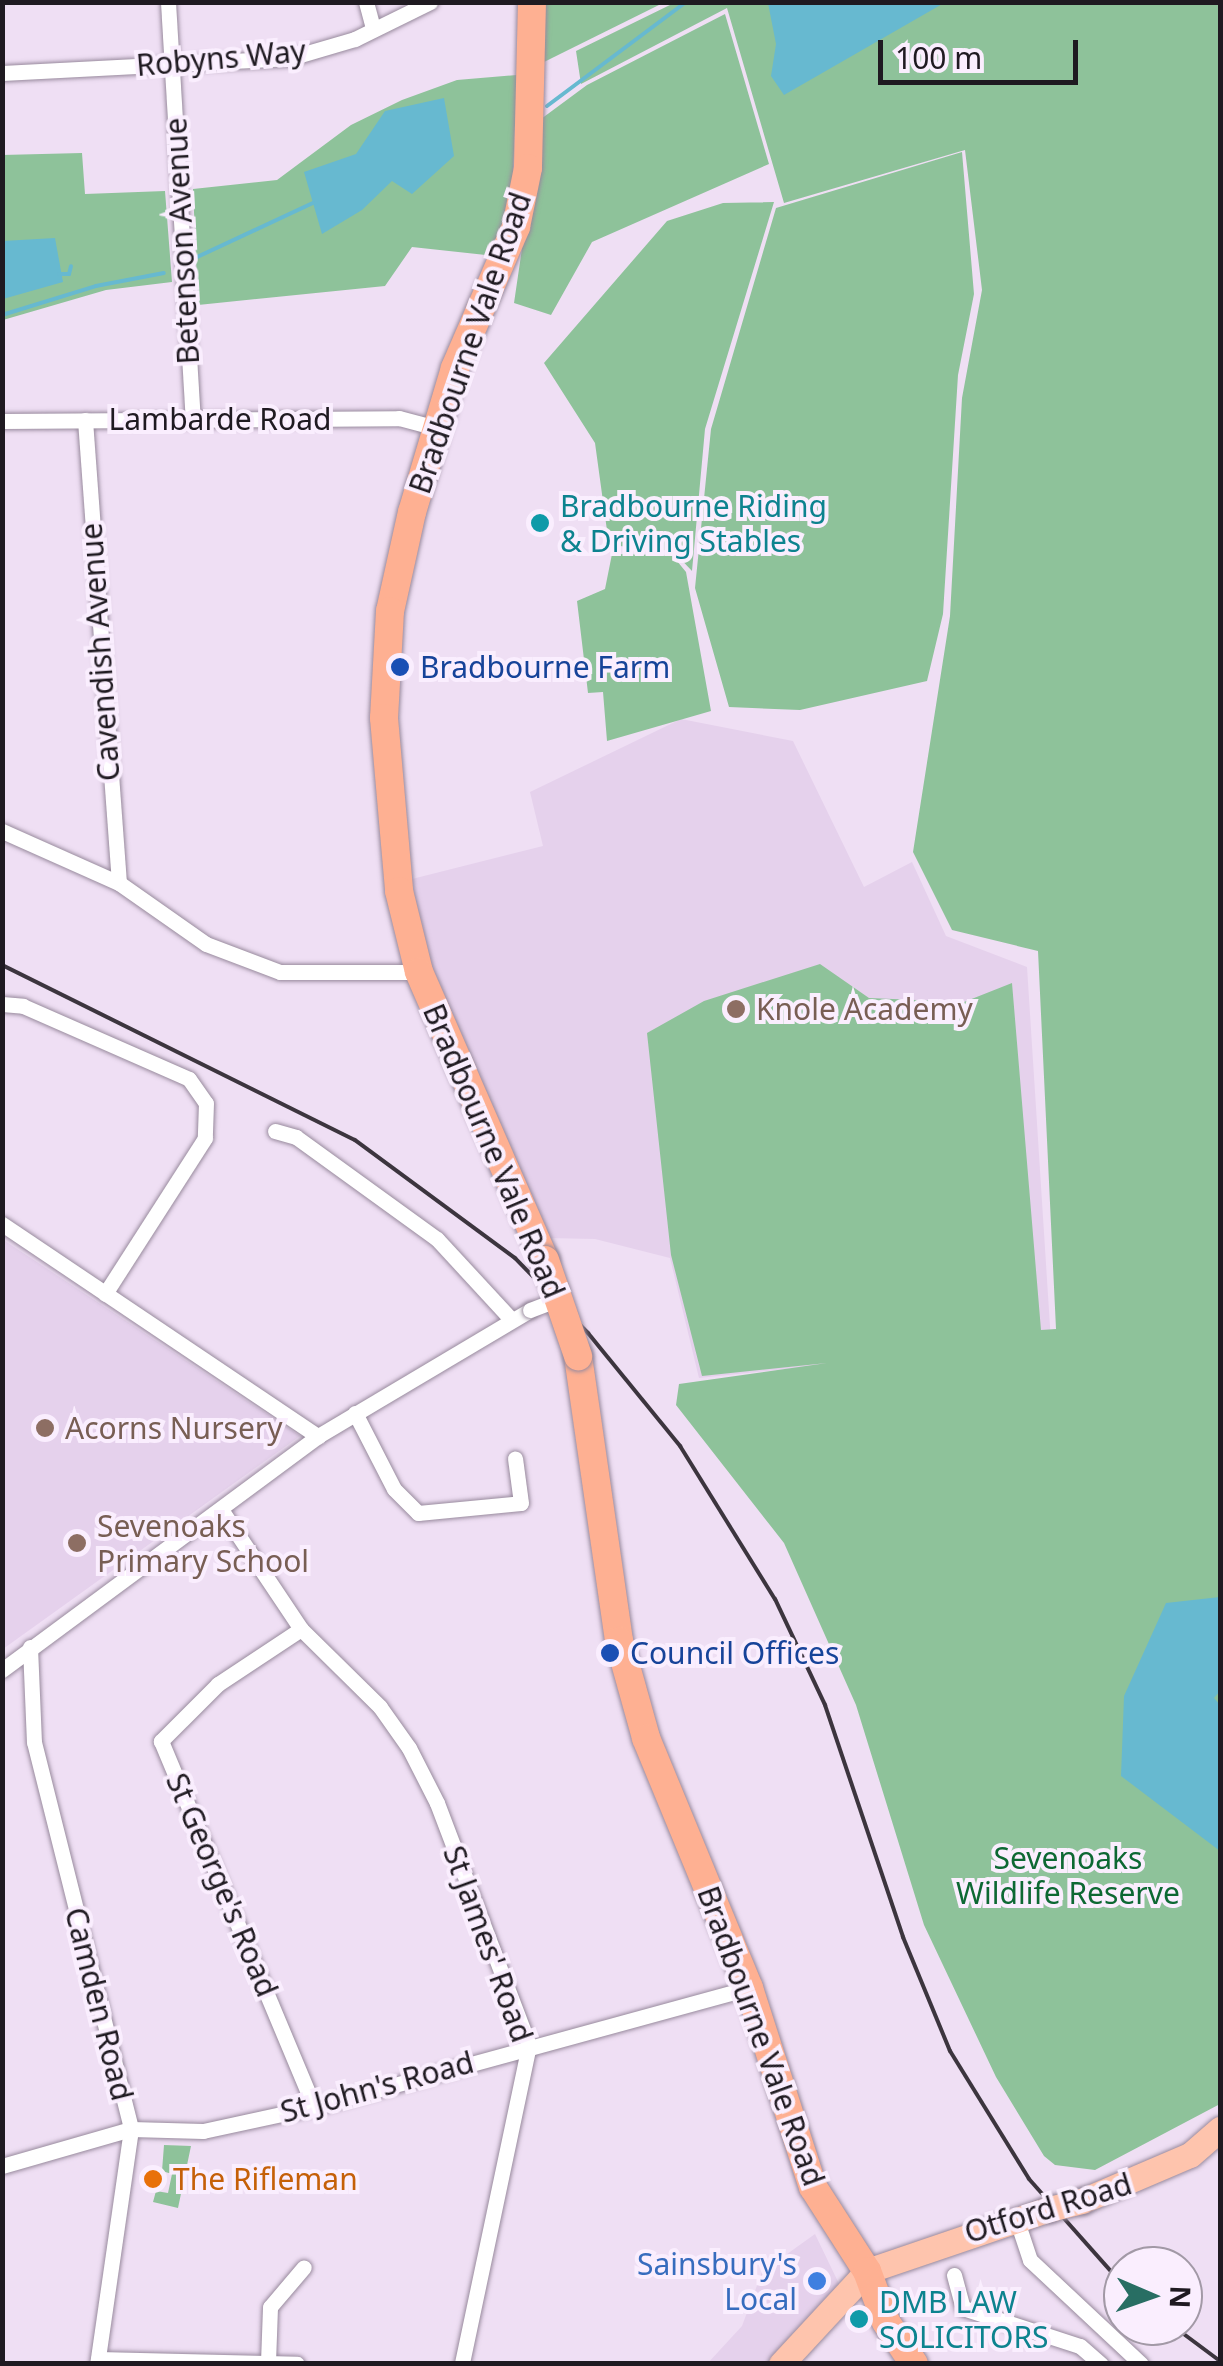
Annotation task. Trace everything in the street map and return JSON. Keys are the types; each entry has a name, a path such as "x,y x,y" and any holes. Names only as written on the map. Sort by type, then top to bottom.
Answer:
{"highway":[{"name":"Bradbourne Vale Road","path":"532,2 530,151 516,227 436,428 390,610 384,718 399,891 419,972 545,1260 578,1356 619,1640 662,1781 749,1988 813,2187 867,2272 886,2322 914,2364"}],"main road":[{"name":"Otford Road","path":"867,2272 1016,2218 1082,2201 1190,2155 1220,2129"},
{"path":"781,2364 867,2272"}],"street":[{"name":"Betenson Avenue","path":"168,2 193,420"},
{"path":"366,2 373,29"},
{"name":"Robyns Way","path":"2,73 290,58 373,29 430,2"},
{"name":"Lambarde Road","path":"2,421 399,418 436,428"},
{"name":"Cavendish Avenue","path":"84,420 119,883"},
{"path":"2,831 119,883 206,944 280,972 419,972"},
{"path":"2,1004 23,1006 189,1079 206,1103 205,1138 105,1294"},
{"path":"274,1132 296,1138 437,1240 510,1318"},
{"path":"2,1224 318,1436"},
{"path":"2,1670 318,1436 510,1318 558,1299"},
{"path":"355,1414 394,1489 418,1513 522,1503 515,1458"},
{"path":"222,1510 301,1629"},
{"name":"St James' Road","path":"301,1629 380,1708 410,1748 529,2045 462,2364"},
{"name":"St George's Road","path":"301,1629 218,1684 161,1742 314,2108"},
{"name":"Camden Road","path":"30,1647 34,1742 130,2129 97,2361"},
{"name":"St John's Road","path":"2,2166 130,2129 204,2131 314,2108 529,2045 749,1988"},
{"path":"1016,2218 1039,2270 1140,2364"},
{"path":"268,2362 270,2308 304,2266"},
{"path":"954,2276 964,2308 1080,2346 1101,2364"},
{"path":"97,2361 297,2364"}],"shaded area":[{"name":"Knole Academy","path":"681,719 793,741 864,887 912,862 946,936 1027,967 1051,1342 699,1378 670,1258 595,1239 546,1238 427,962 412,879 543,846 530,792"},
{"name":"Sevenoaks Primary School","path":"2,1239 300,1436 3,1649 2,1649"},
{"path":"815,2234 842,2290 777,2363 707,2364 742,2326 762,2272"}],"green space":[{"path":"540,2 663,3 542,63"},
{"name":"Sevenoaks Wildlife Reserve","path":"674,3 1220,3 1220,2104 1095,2170 1055,2165 1044,2156 996,2077 924,1925 856,1705 784,1543 676,1405 679,1384 827,1363 702,1376 671,1255 647,1033 704,1001 820,964 869,998 964,1002 1012,983 1041,1330 1056,1329 1038,951 952,930 913,852 950,616 962,398 982,290 965,150 784,203 727,8 581,84 576,51"},
{"path":"725,14 769,164 592,242 551,315 514,303 541,119 587,85"},
{"path":"517,75 511,225 495,256 412,247 385,286 198,305 193,189 277,180 351,125 402,100 457,80"},
{"path":"962,152 974,294 958,375 943,614 927,681 800,710 729,707 695,588 711,429 776,208"},
{"path":"82,153 85,194 165,191 172,282 106,290 3,320 2,155"},
{"path":"774,202 705,429 692,571 673,551 609,545 595,443 544,363 667,221 723,203"},
{"path":"612,554 672,555 686,572 711,711 607,741 603,692 588,693 577,601 605,589"},
{"path":"164,2145 191,2146 178,2208 153,2202 156,2191 168,2193 172,2174 162,2171"}],"water":[{"path":"768,2 944,3 784,95 771,76 776,44"},
{"path":"444,98 454,156 412,194 392,181 362,210 322,234 304,172 356,154 385,111"},
{"path":"55,238 63,282 3,299 3,241"},
{"path":"1220,1597 1220,1691 1214,1698 1220,1705 1220,1851 1121,1776 1124,1696 1166,1603"}],"waterway":[{"path":"547,106 686,2"},
{"path":"195,258 313,203"},
{"path":"59,274 69,274 71,266"},
{"path":"2,315 96,286 164,273"}],"railway":[{"path":"2,965 355,1140 515,1258 588,1333 680,1446 775,1599 825,1705 903,1937 950,2051 1029,2179 1103,2262"},
{"path":"1200,2346 1220,2361"}],"place":[{"name":"Bradbourne Riding & Driving Stables","path":"540,523"},
{"name":"Bradbourne Farm","path":"400,667"},
{"name":"Knole Academy","path":"736,1009"},
{"name":"Acorns Nursery","path":"45,1428"},
{"name":"Sevenoaks Primary School","path":"77,1543"},
{"name":"Council Offices","path":"610,1653"},
{"name":"The Rifleman","path":"153,2179"},
{"name":"Sainsbury's Local","path":"817,2281"},
{"name":"DMB LAW SOLICITORS","path":"859,2319"}]}
